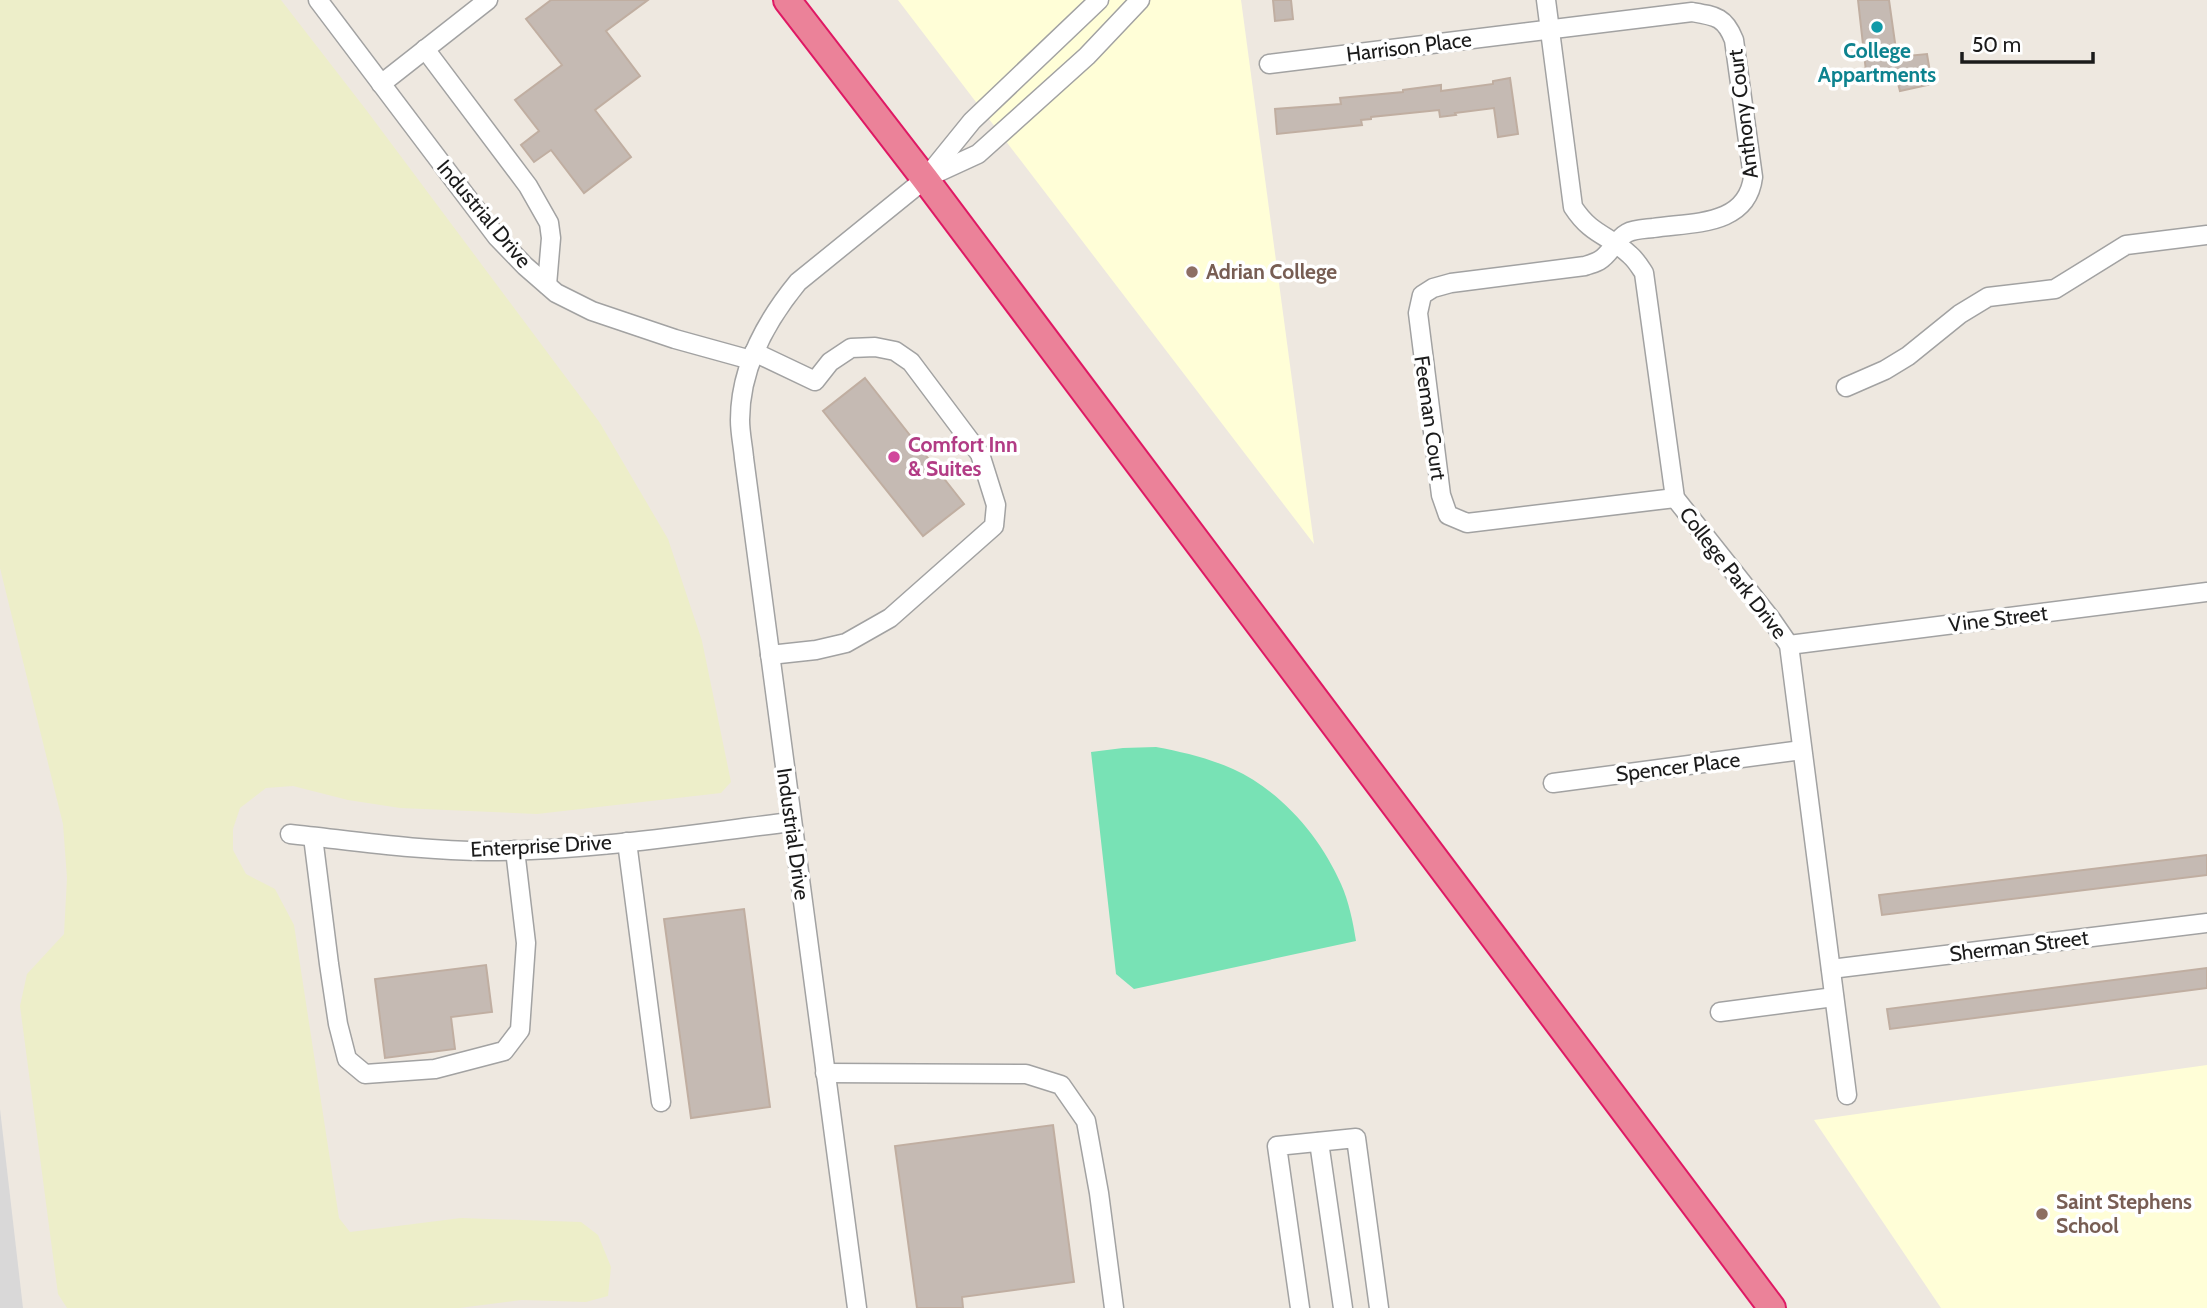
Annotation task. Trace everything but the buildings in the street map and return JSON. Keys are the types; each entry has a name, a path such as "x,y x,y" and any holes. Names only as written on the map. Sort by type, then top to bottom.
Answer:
{"highway":[{"path":"787,0 925,179 1772,1308"}],"street":[{"name":"Industrial Drive","path":"318,0 498,237 525,266 556,293 592,311 675,339 753,356"},
{"path":"381,83 488,0"},
{"path":"925,179 972,121 1099,0"},
{"path":"925,179 978,154 1087,56 1140,0"},
{"name":"College Park Drive","path":"1546,0 1573,207 1592,231 1630,255 1644,273 1675,498 1789,645 1847,1095"},
{"name":"Anthony Court","path":"1550,30 1692,12 1721,18 1730,28 1734,40 1753,177 1751,191 1744,204 1717,219 1639,229 1626,234 1615,244"},
{"name":"Harrison Place","path":"1269,64 1550,30"},
{"path":"425,49 528,186 549,223 551,238 547,285"},
{"name":"Industrial Drive","path":"857,1308 740,420 743,389 753,356 761,334 782,302 798,282 925,179"},
{"path":"1846,387 1885,370 1908,356 1959,314 1988,297 2055,289 2126,246 2207,235"},
{"name":"Feeman Court","path":"1615,244 1601,260 1585,266 1451,283 1433,288 1422,296 1418,313 1419,333 1441,495 1448,515 1467,523 1675,498"},
{"path":"753,356 815,381 830,362 851,348 875,347 895,351 911,362 980,454 996,505 994,526 890,618 846,643 816,650 770,655"},
{"name":"Vine Street","path":"1789,645 2207,593"},
{"name":"Spencer Place","path":"1553,783 1802,750"},
{"name":"Enterprise Drive","path":"290,834 424,849 515,850 627,842 791,822"},
{"path":"313,837 338,1024 347,1059 365,1074 435,1069 503,1051 520,1030 526,943 515,850"},
{"path":"627,842 661,1102"},
{"name":"Sherman Street","path":"1831,969 2207,922"},
{"path":"1720,1012 1834,997"},
{"path":"825,1073 1026,1074 1061,1085 1086,1121 1099,1193 1114,1308"},
{"path":"1300,1308 1277,1146 1356,1138 1379,1308"},
{"path":"1319,1142 1343,1308"}],"shaded area":[{"path":"0,0 281,0 600,423 668,539 702,641 731,782 721,793 537,814 400,808 348,800 293,786 266,788 240,808 233,829 233,850 246,874 275,889 294,925 339,1218 350,1232 461,1218 581,1222 598,1235 611,1267 608,1296 586,1302 522,1300 459,1308 67,1308 58,1294 20,1006 27,974 64,934 67,878 63,824 0,568"},
{"name":"Adrian College","path":"898,0 1241,0 1314,544"},
{"name":"Saint Stephens School","path":"2207,1065 2207,1308 1941,1308 1814,1120"},
{"path":"0,1109 23,1308 0,1308"}],"green space":[{"path":"1156,747 1233,769 1251,778 1283,802 1310,832 1332,866 1346,898 1356,941 1134,989 1116,974 1091,752"}],"place":[{"name":"College Appartments","path":"1877,27"},
{"name":"Adrian College","path":"1192,272"},
{"name":"Comfort Inn & Suites","path":"894,457"},
{"name":"Saint Stephens School","path":"2042,1214"}]}
